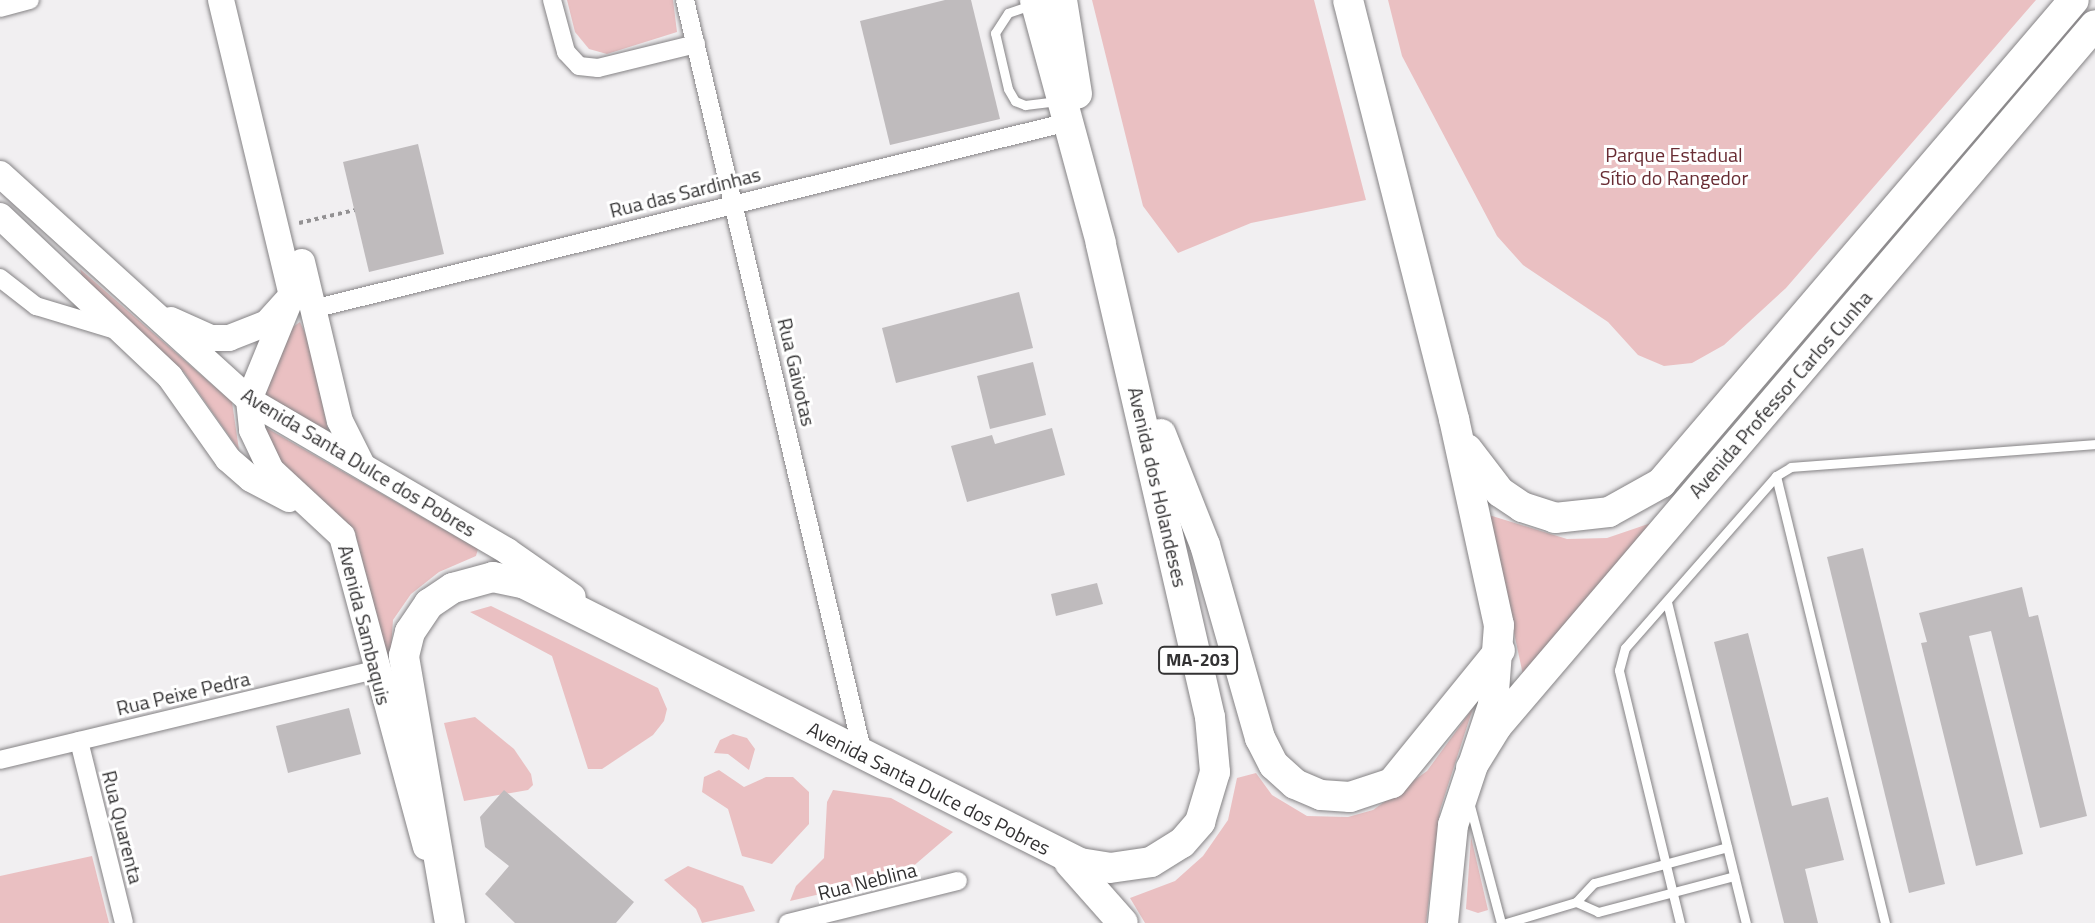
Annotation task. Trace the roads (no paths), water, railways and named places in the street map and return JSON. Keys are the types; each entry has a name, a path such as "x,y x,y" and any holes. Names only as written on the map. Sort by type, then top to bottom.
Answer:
{"main road":[{"path":"221,0 290,282 288,312 249,400"},
{"path":"237,0 340,421 364,468"},
{"path":"1348,0 1454,419 1500,650 1493,705 1453,825 1445,915"},
{"name":"Avenida Professor Carlos Cunha","path":"1454,419 1485,477 1508,498 1538,514 1590,518 1645,494 1661,483 2074,0"},
{"path":"1044,1 1101,243"},
{"name":"Avenida dos Holandeses","path":"1044,1 1065,112 1101,243 1210,717 1214,784 1195,829 1160,858 1110,868 1061,855"},
{"name":"Avenida Professor Carlos Cunha","path":"1468,777 1497,726 2095,25"},
{"name":"Avenida Santa Dulce dos Pobres","path":"0,174 137,302 249,400 507,551 625,633"},
{"path":"0,216 126,333 178,387 243,473 329,519"},
{"path":"137,302 202,335 224,339 272,320 287,301 290,282"},
{"path":"1124,344 1205,545 1255,725 1283,774 1307,790 1335,797 1361,795 1392,783 1500,650"},
{"name":"Avenida Sambaquis","path":"249,400 254,440 266,463 329,519 345,542 376,670 448,916"},
{"name":"Avenida Santa Dulce dos Pobres","path":"493,577 525,584 1061,855"},
{"name":"Avenida Sambaquis","path":"448,916 404,656 410,632 429,604 453,588 493,577"},
{"path":"1061,855 1093,884 1123,923"}],"street":[{"path":"0,8 30,0"},
{"path":"552,0 566,52 579,66 598,68 696,44"},
{"name":"Rua Gaivotas","path":"685,0 863,754"},
{"name":"Rua das Sardinhas","path":"313,309 735,202 1065,112"},
{"path":"0,278 36,306 126,333"},
{"name":"Rua Peixe Pedra","path":"0,760 376,670"},
{"name":"Rua Quarenta","path":"79,741 124,923"},
{"name":"Rua Neblina","path":"788,923 958,881"}],"lane":[{"path":"1044,1 1008,13 995,33 1008,89 1015,101 1065,112"},
{"path":"1680,923 1619,660 1776,476 1791,467 2095,444"},
{"path":"1776,476 1885,923"},
{"path":"1667,602 1746,923"},
{"path":"1468,777 1503,923 1576,902 1594,883 1727,847"},
{"path":"1576,902 1598,912 1734,876"}],"park label":[{"name":"Parque Estadual Sítio do Rangedor","path":"1674,166"}]}
